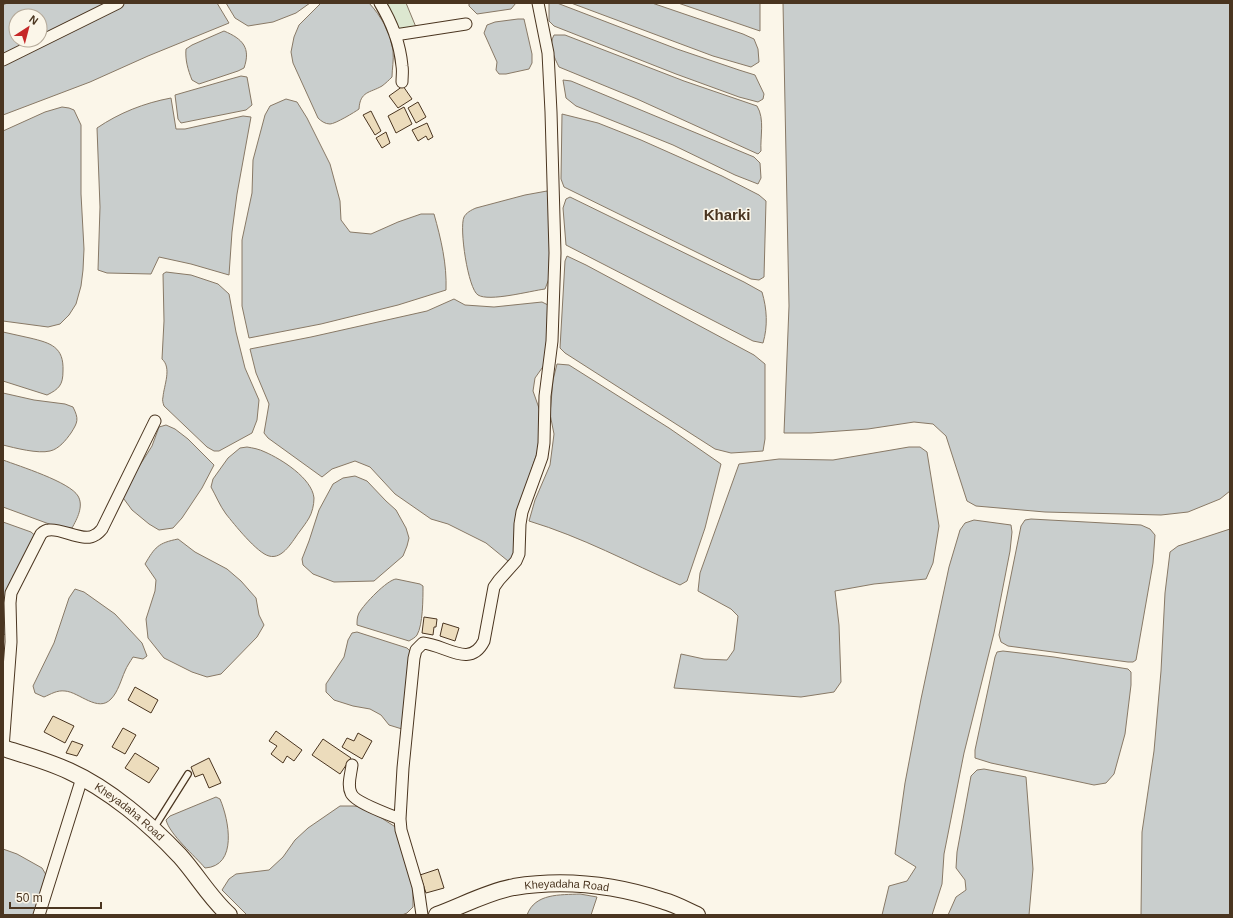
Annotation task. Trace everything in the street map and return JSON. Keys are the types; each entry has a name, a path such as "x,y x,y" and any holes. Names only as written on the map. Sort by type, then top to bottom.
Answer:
{"main road":[{"name":"Kheyadaha Road","path":"3,748 38,758 70,771 104,791 142,820 180,856 228,915"},
{"name":"Kheyadaha Road","path":"437,915 513,887 550,884 587,884 628,891 665,901 697,915"}],"street":[{"path":"3,60 118,3"},
{"path":"380,3 395,35 402,66 402,82"},
{"path":"422,915 418,887 400,819 403,768 416,650 424,643 430,643 459,654 468,655 475,653 480,648 484,641 494,587 516,561 519,554 522,512 542,456 544,443 546,396 552,341 555,253 548,53 538,3"},
{"path":"395,35 466,24"},
{"path":"3,748 11,642 11,593 41,534 47,530 55,530 79,536 92,537 102,528 155,421"},
{"path":"352,766 349,785 350,792 353,797 360,802 400,819"},
{"path":"40,915 82,778"}],"lane":[{"path":"153,830 188,774"}],"green space":[{"path":"381,3 406,3 418,32 395,35"}],"shaded area":[{"path":"7,3 217,3 229,23 148,56 90,82 3,115 3,5"},
{"path":"226,3 310,3 296,13 273,22 248,26 235,18"},
{"path":"321,3 369,3 378,13 385,25 393,51 392,77 382,86 366,93 361,99 359,109 330,124 323,122 318,118 293,63 291,52 294,37 299,25"},
{"path":"469,3 516,3 511,9 477,14 469,6"},
{"path":"549,3 557,3 677,49 755,75 764,94 763,99 758,102 739,97 554,26 549,21"},
{"path":"571,3 652,3 754,39 758,49 759,62 751,67 713,56"},
{"path":"678,3 760,3 760,31"},
{"path":"783,3 1230,3 1230,491 1220,499 1188,512 1161,515 1045,512 976,506 967,501 946,436 933,424 914,422 868,429 811,433 784,433 789,306"},
{"path":"524,19 532,54 532,63 529,69 499,74 496,70 497,62 484,33 487,25 495,22"},
{"path":"224,31 236,37 244,45 246,50 246,61 244,68 199,84 192,80 186,61 186,49"},
{"path":"554,35 565,35 684,81 757,106 762,122 761,151 758,154 637,99 559,67 552,47 552,39"},
{"path":"241,76 247,77 252,105 246,110 181,123 178,119 175,95"},
{"path":"563,80 571,81 754,157 760,163 761,178 758,184 735,175 673,145 576,106 566,98"},
{"path":"171,98 176,129 185,129 243,116 251,117 237,194 232,232 229,275 159,257 151,274 107,273 98,270 100,207 97,128 132,109"},
{"path":"286,99 297,102 307,118 330,164 340,201 341,220 350,232 371,234 421,214 434,214 446,271 446,290 398,305 321,324 249,338 242,306 242,240 252,193 253,160 265,115 270,106"},
{"path":"62,107 74,110 81,125 81,194 84,249 81,286 76,304 69,315 60,324 48,327 3,321 3,131 45,112"},
{"path":"562,114 598,123 641,140 722,176 759,195 766,201 764,277 759,280 751,279 564,187 561,179"},
{"path":"547,191 550,201 552,271 545,289 500,297 483,297 478,295 471,282 465,258 463,233 464,217 476,208 525,195"},
{"path":"570,197 762,292 766,318 766,330 763,343 753,341 566,245 563,208 566,199"},
{"path":"567,256 754,355 765,364 765,439 763,451 731,453 715,449 565,353 560,348 565,261"},
{"path":"166,272 191,275 218,284 229,294 245,368 259,400 257,420 252,433 219,451 214,451 207,447 163,404 167,377 167,367 162,359 164,321 163,274"},
{"path":"454,299 465,305 494,307 542,302 550,306 547,361 535,378 533,391 540,411 540,444 530,474 515,555 508,561 486,543 448,524 431,519 395,494 370,467 355,461 332,469 322,477 268,438 264,433 269,404 256,373 250,349 427,311"},
{"path":"3,332 50,344 59,351 63,363 63,371 60,386 55,391 47,395 3,381"},
{"path":"557,364 569,365 669,428 721,464 705,528 687,581 680,585 587,542 529,521 535,500 550,465 554,434 550,414 553,380"},
{"path":"3,393 34,400 65,404 73,407 77,418 75,426 62,444 50,451 33,451 3,445"},
{"path":"166,425 175,429 188,439 214,465 202,488 182,518 173,528 159,530 132,510 121,495 152,446 159,427"},
{"path":"247,447 272,455 287,464 308,483 312,491 314,503 310,516 291,544 279,555 269,556 264,554 246,538 224,511 211,487 213,479 228,458 240,448"},
{"path":"909,447 920,447 927,452 939,526 933,563 926,579 874,584 835,591 839,625 841,682 834,692 801,697 674,688 681,654 704,659 727,660 734,650 738,616 731,609 698,591 700,573 739,464 779,459 833,460"},
{"path":"3,460 44,475 65,485 73,491 80,500 80,508 72,528 60,528 3,507"},
{"path":"355,476 367,481 396,510 406,528 409,538 403,556 374,581 334,582 313,574 303,565 302,559 319,510 333,484 343,478"},
{"path":"1031,519 1141,525 1150,529 1155,535 1153,563 1136,660 1133,662 1128,662 1008,646 1001,642 999,635 1021,526 1025,520"},
{"path":"974,520 1011,525 1012,532 1010,551 994,633 964,753 944,854 942,884 932,915 882,915 889,886 907,881 916,867 895,854 905,783 949,567 960,530 965,523"},
{"path":"3,522 31,532 39,539 13,576 7,635 3,634"},
{"path":"1230,529 1230,915 1141,915 1142,832 1154,751 1161,671 1165,593 1170,552 1178,546"},
{"path":"178,539 195,552 227,569 241,581 256,598 259,615 264,625 257,637 221,674 207,677 192,672 164,658 148,638 146,619 155,591 156,580 145,564 152,553 161,544"},
{"path":"396,579 423,586 422,611 419,631 414,638 409,641 357,625 358,614 366,604 387,583"},
{"path":"75,589 84,592 115,614 142,643 147,656 143,659 133,657 126,669 116,693 106,703 94,703 65,691 57,692 44,697 35,693 33,686 54,643 69,598"},
{"path":"357,632 407,648 411,652 402,729 389,725 381,715 370,709 353,706 334,700 326,692 326,684 344,657 348,640 352,633"},
{"path":"1003,651 1054,657 1128,669 1131,672 1131,685 1125,734 1114,774 1106,783 1094,785 991,763 975,758 975,750 995,657 997,652"},
{"path":"984,769 1026,777 1033,869 1029,915 948,915 956,897 966,890 965,880 956,868 957,852 971,776 977,770"},
{"path":"216,797 220,799 226,818 228,830 227,851 223,859 215,865 205,868 177,839 168,826 166,820 170,816"},
{"path":"340,806 366,808 397,828 413,885 413,907 407,913 402,915 247,915 222,890 229,879 236,874 269,870 283,857 295,840 308,828"},
{"path":"3,849 17,854 42,868 48,878 40,915 3,915"},
{"path":"580,894 597,897 591,915 527,915 531,908 542,899 557,895"}],"building":[{"path":"403,86 412,99 398,108 389,96"},
{"path":"418,102 426,117 416,123 408,108"},
{"path":"404,107 412,124 396,133 388,116"},
{"path":"371,111 381,131 375,135 363,115"},
{"path":"427,123 433,137 428,140 426,136 418,141 412,130"},
{"path":"386,132 390,143 382,148 376,138"},
{"path":"424,617 437,619 433,635 422,633"},
{"path":"443,623 459,628 455,641 440,636"},
{"path":"135,687 158,700 151,713 128,700"},
{"path":"53,716 74,726 65,743 44,732"},
{"path":"123,728 136,735 125,754 112,747"},
{"path":"276,731 302,750 294,761 287,756 283,763 271,754 277,746 269,741"},
{"path":"358,733 372,741 362,759 342,747 347,738 354,741"},
{"path":"323,739 351,758 340,774 312,755"},
{"path":"72,741 83,745 77,756 66,753"},
{"path":"135,753 159,768 149,783 125,768"},
{"path":"209,758 221,783 209,788 203,774 195,777 191,767"},
{"path":"438,869 444,888 426,893 420,875"}],"district":[{"name":"Kharki","path":"727,214"}]}
